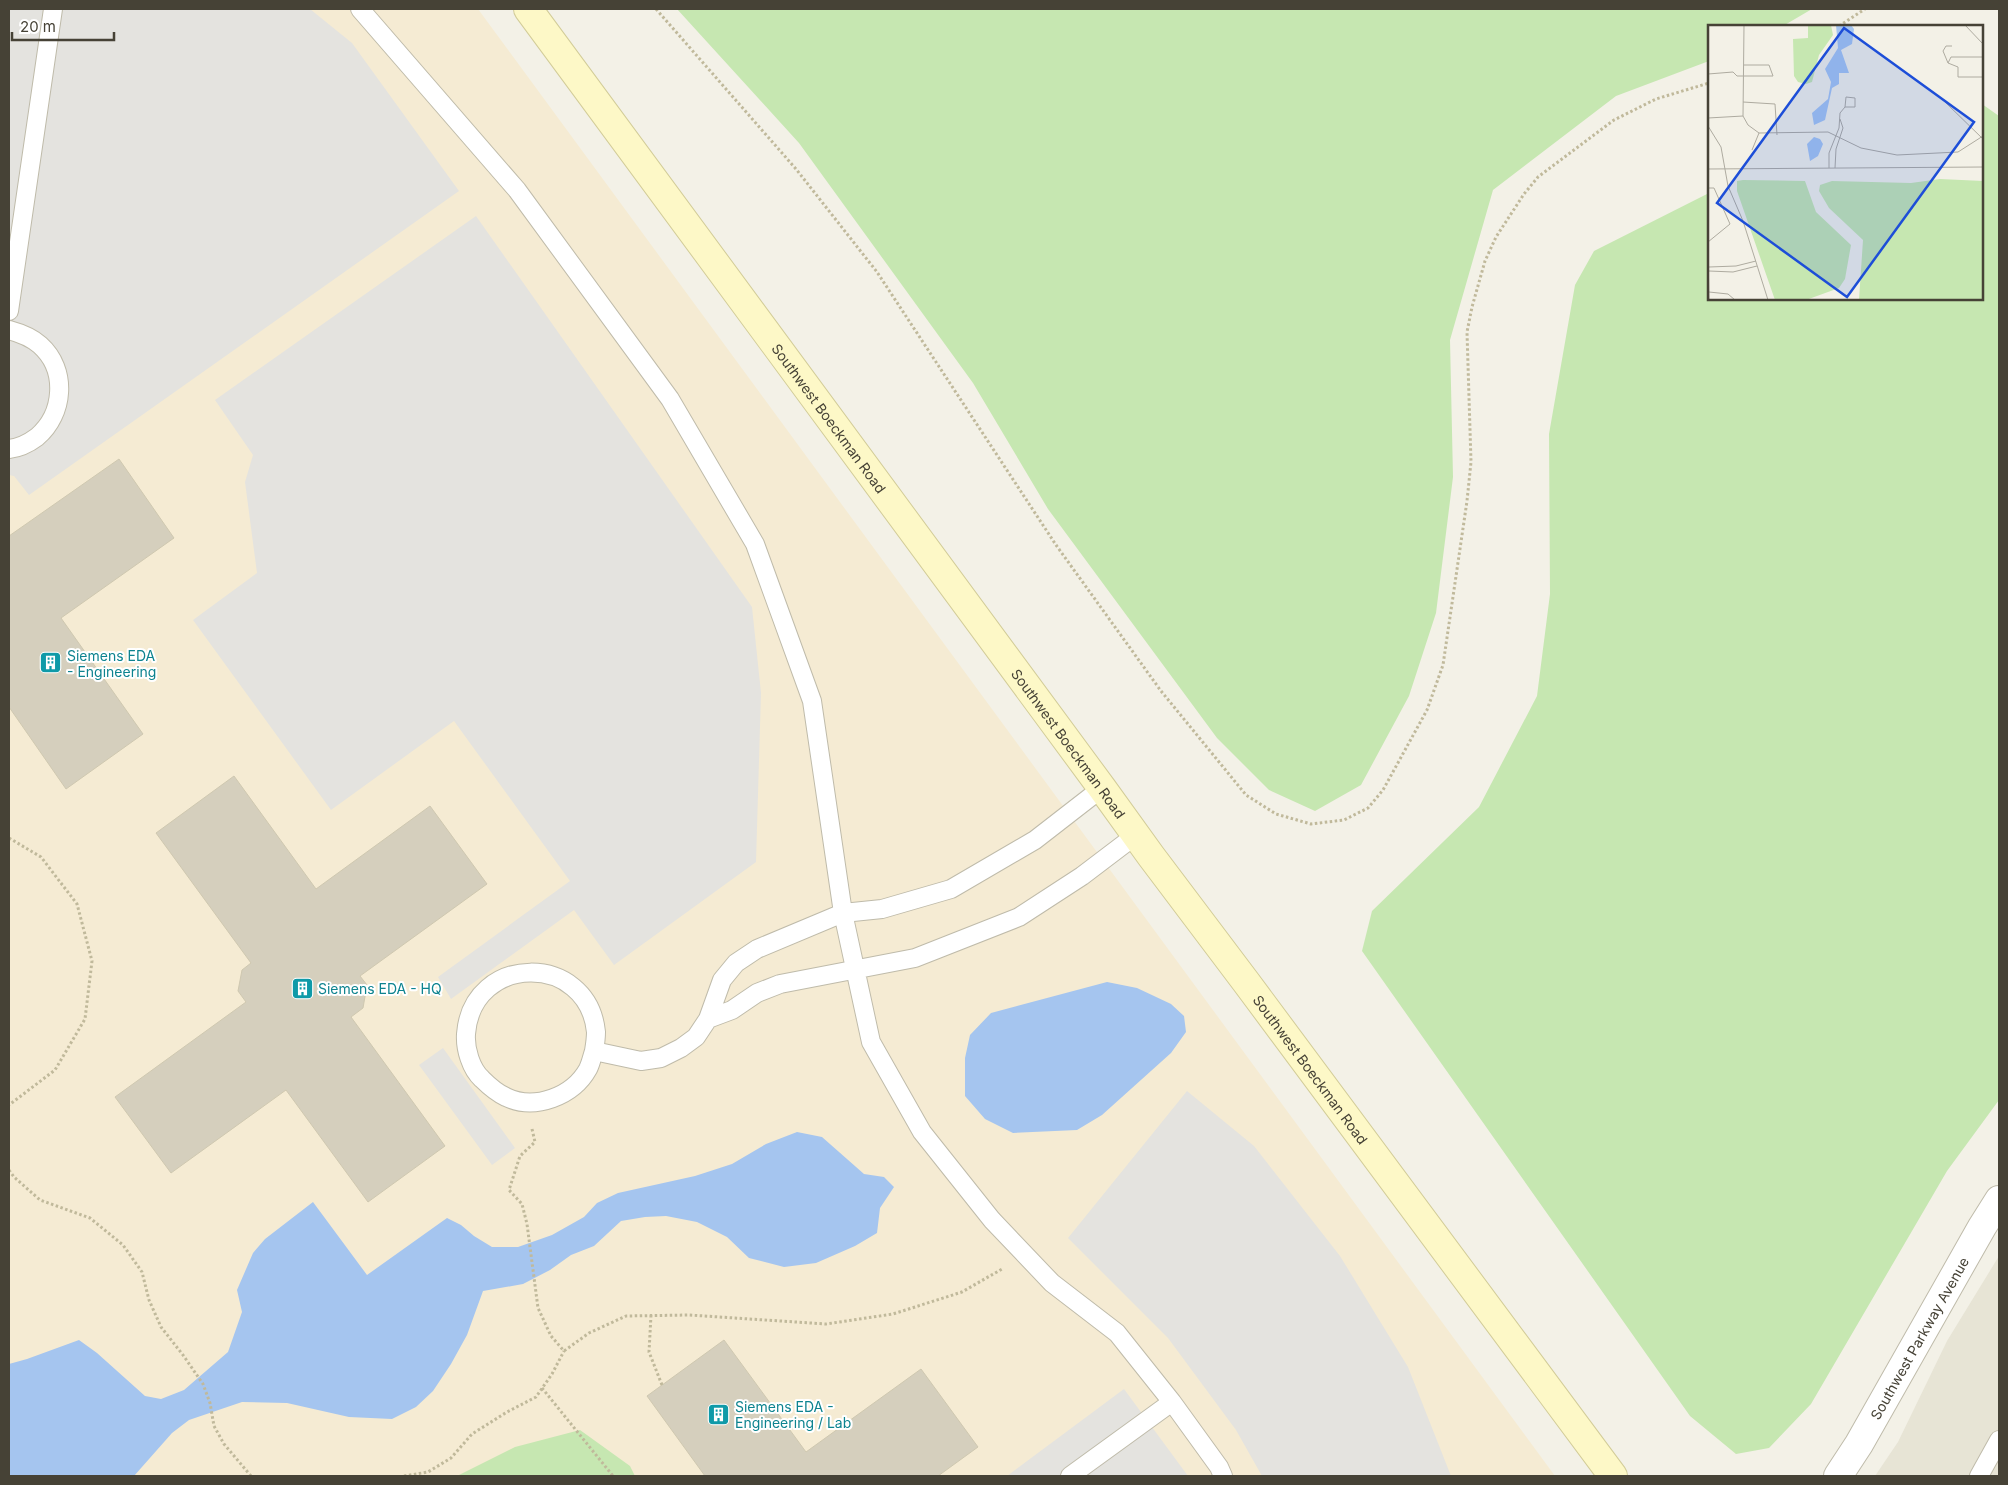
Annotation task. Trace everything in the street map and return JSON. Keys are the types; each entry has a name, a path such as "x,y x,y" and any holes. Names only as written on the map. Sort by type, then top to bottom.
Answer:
{"main road":[{"name":"Southwest Boeckman Road","path":"528,9 1136,835 1613,1476"}],"street":[{"name":"Southwest Parkway Avenue","path":"1838,1476 1859,1444 1999,1200"}],"lane":[{"path":"9,310 53,9"},
{"path":"360,9 517,190 670,399 755,544 812,701 843,913 871,1042 922,1132 992,1220 1052,1283 1117,1333 1172,1402 1219,1467 1223,1476"},
{"path":"9,330 24,335 40,345 52,359 58,377 60,396 55,414 45,430 31,441 9,449"},
{"path":"594,1051 641,1061 661,1058 681,1048 696,1037 708,1019 722,980 736,963 757,949 843,913 882,908 951,889 1035,840 1102,788"},
{"path":"708,1019 732,1010 757,993 780,984 915,958 1019,917 1082,876 1136,835"},
{"path":"536,972 554,976 570,985 583,998 592,1014 596,1033 594,1051 588,1069 577,1083 562,1095 544,1101 526,1102 508,1098 492,1089 478,1076 470,1059 465,1041 467,1023 474,1005 485,990 500,979 517,973 536,972"},
{"path":"1070,1476 1172,1402"},
{"path":"1979,1476 1999,1440"}],"path":[{"path":"656,9 796,169 877,272 1056,545 1161,691 1246,795 1276,814 1311,824 1344,820 1368,808 1383,790 1427,710 1443,665 1471,462 1466,332 1485,261 1496,237 1524,194 1538,177 1614,120 1656,99 1708,83"},
{"path":"1841,25 1865,9"},
{"path":"9,838 41,857 77,904 92,961 84,1019 80,1027 55,1070 9,1105"},
{"path":"526,1102 535,1142 520,1156 509,1190 522,1204 527,1224 538,1308 551,1336 564,1351"},
{"path":"9,1170 14,1177 40,1200 90,1218 123,1245 142,1272 149,1300 161,1328 183,1355 202,1384 210,1402 214,1426 224,1444 251,1476"},
{"path":"404,1476 428,1472 451,1458 472,1434 507,1412 536,1397 564,1351 589,1333 626,1316 689,1314 826,1324 893,1314 962,1292 998,1272 1024,1254"},
{"path":"650,1315 649,1352 662,1385"},
{"path":"542,1388 613,1476"}],"shaded area":[{"path":"9,9 478,9 1555,1476 9,1476"},
{"path":"9,9 310,9 352,43 459,191 29,495 14,476 9,475"},
{"path":"476,216 752,607 761,693 756,862 614,965 574,910 451,999 438,977 570,881 454,721 331,810 193,620 257,573 245,482 253,455 215,400"},
{"path":"443,1048 515,1148 492,1165 419,1065"},
{"path":"1187,1091 1254,1146 1340,1256 1408,1367 1451,1476 1262,1476 1236,1430 1168,1338 1068,1238"},
{"path":"1999,1256 1999,1476 1875,1476 1898,1442 1947,1341"},
{"path":"1124,1389 1188,1476 1007,1476"}],"green space":[{"path":"677,9 1812,9 1785,25 1708,25 1708,61 1616,96 1493,190 1450,340 1453,477 1436,613 1409,696 1361,785 1315,811 1269,790 1217,738 1048,509 973,383 799,143"},
{"path":"1983,105 1999,116 1999,1100 1947,1171 1811,1404 1769,1448 1736,1454 1690,1416 1362,951 1372,911 1479,807 1537,696 1550,594 1549,434 1575,285 1594,251 1708,194 1708,300 1983,300"},
{"path":"580,1430 630,1466 635,1476 457,1476 515,1447"}],"water":[{"path":"1107,982 1137,988 1171,1004 1184,1016 1186,1032 1171,1053 1102,1115 1077,1130 1013,1133 985,1119 965,1096 965,1058 970,1035 991,1013"},
{"path":"797,1132 822,1137 864,1174 884,1177 894,1187 880,1208 877,1233 855,1246 816,1263 784,1267 749,1258 727,1237 697,1222 666,1216 621,1221 594,1246 571,1255 550,1270 523,1284 483,1291 467,1335 433,1391 416,1407 392,1419 349,1417 287,1403 242,1402 189,1420 172,1433 134,1476 9,1476 9,1364 79,1340 97,1353 145,1396 161,1399 184,1390 228,1352 242,1312 237,1290 253,1253 265,1239 313,1202 367,1275 447,1218 461,1225 492,1247 518,1247 552,1235 584,1217 597,1203 618,1193 695,1176 732,1164 766,1144"}],"building":[{"name":"Siemens EDA - Engineering","path":"119,459 174,538 61,618 143,734 66,789 9,707 9,536"},
{"name":"Siemens EDA - HQ","path":"234,776 316,889 430,806 487,884 360,976 367,985 363,1008 351,1017 445,1146 368,1202 286,1090 171,1173 115,1097 246,1002 238,991 242,970 251,963 156,833"},
{"name":"Siemens EDA - Engineering / Lab","path":"724,1340 806,1452 921,1369 978,1447 938,1476 705,1476 647,1396"}],"place":[{"name":"Siemens EDA - Engineering","path":"51,663"},
{"name":"Siemens EDA - HQ","path":"302,988"},
{"name":"Siemens EDA - Engineering / Lab","path":"719,1414"}]}
